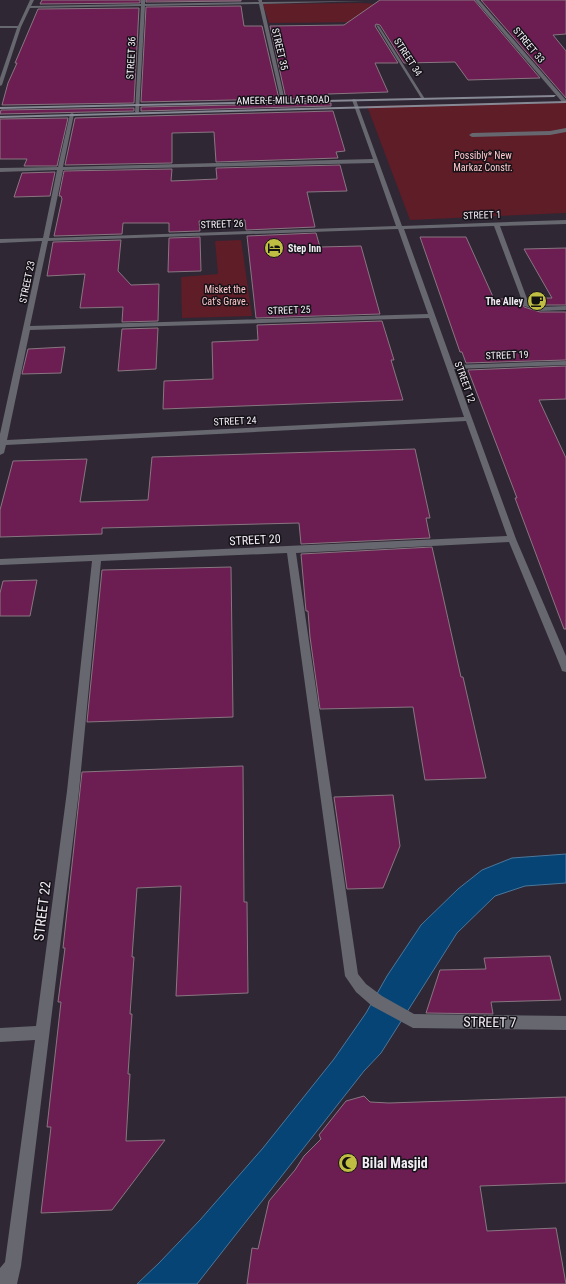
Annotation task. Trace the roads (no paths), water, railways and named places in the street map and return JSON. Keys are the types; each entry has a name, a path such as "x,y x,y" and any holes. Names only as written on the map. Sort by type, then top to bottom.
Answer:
{"main road":[{"name":"AMEER-E-MILLAT ROAD","path":"0,108 283,101 354,104 423,98 566,95"},
{"name":"AMEER-E-MILLAT ROAD","path":"0,116 354,104 565,102"}],"street":[{"path":"0,85 19,27 32,0"},
{"path":"29,7 143,3 364,0"},
{"name":"STREET 33","path":"477,0 512,38 565,102"},
{"name":"STREET 35","path":"260,1 283,101"},
{"name":"STREET 36","path":"137,112 143,3"},
{"name":"STREET 34","path":"377,26 423,98"},
{"path":"0,28 19,27"},
{"path":"0,63 8,63"},
{"name":"STREET 12","path":"354,104 512,539 566,668"},
{"name":"STREET 23","path":"0,453 46,240 59,169 72,114"},
{"path":"472,135 550,133 566,130"},
{"path":"0,170 375,161"},
{"name":"STREET 1","path":"399,227 566,222"},
{"path":"496,224 526,305 532,308 540,309 566,308"},
{"name":"STREET 26","path":"46,240 399,227"},
{"path":"0,241 46,240"},
{"name":"STREET 25","path":"27,328 431,316"},
{"name":"STREET 19","path":"449,367 566,363"},
{"name":"STREET 24","path":"2,443 468,419"},
{"name":"STREET 20","path":"0,562 97,559 512,539"},
{"name":"STREET 7","path":"291,550 352,976 361,988 377,1001 413,1021 566,1023"},
{"name":"STREET 22","path":"9,1284 13,1266 41,1034 73,791 97,559"},
{"path":"0,1035 41,1034"},
{"path":"0,1279 13,1266"}],"water":[{"path":"566,854 566,883 525,886 495,896 457,933 381,1053 364,1071 197,1284 137,1284 200,1220 263,1148 334,1059 366,1013 387,976 421,925 458,889 482,870 512,858"}],"place":[{"name":"Step Inn","path":"274,248"},
{"name":"The Alley","path":"537,301"},
{"name":"Bilal Masjid","path":"348,1163"}],"park label":[{"name":"Possibly* New Markaz Constr.","path":"483,160"},
{"name":"Misket the Cat's Grave.","path":"225,294"}]}
